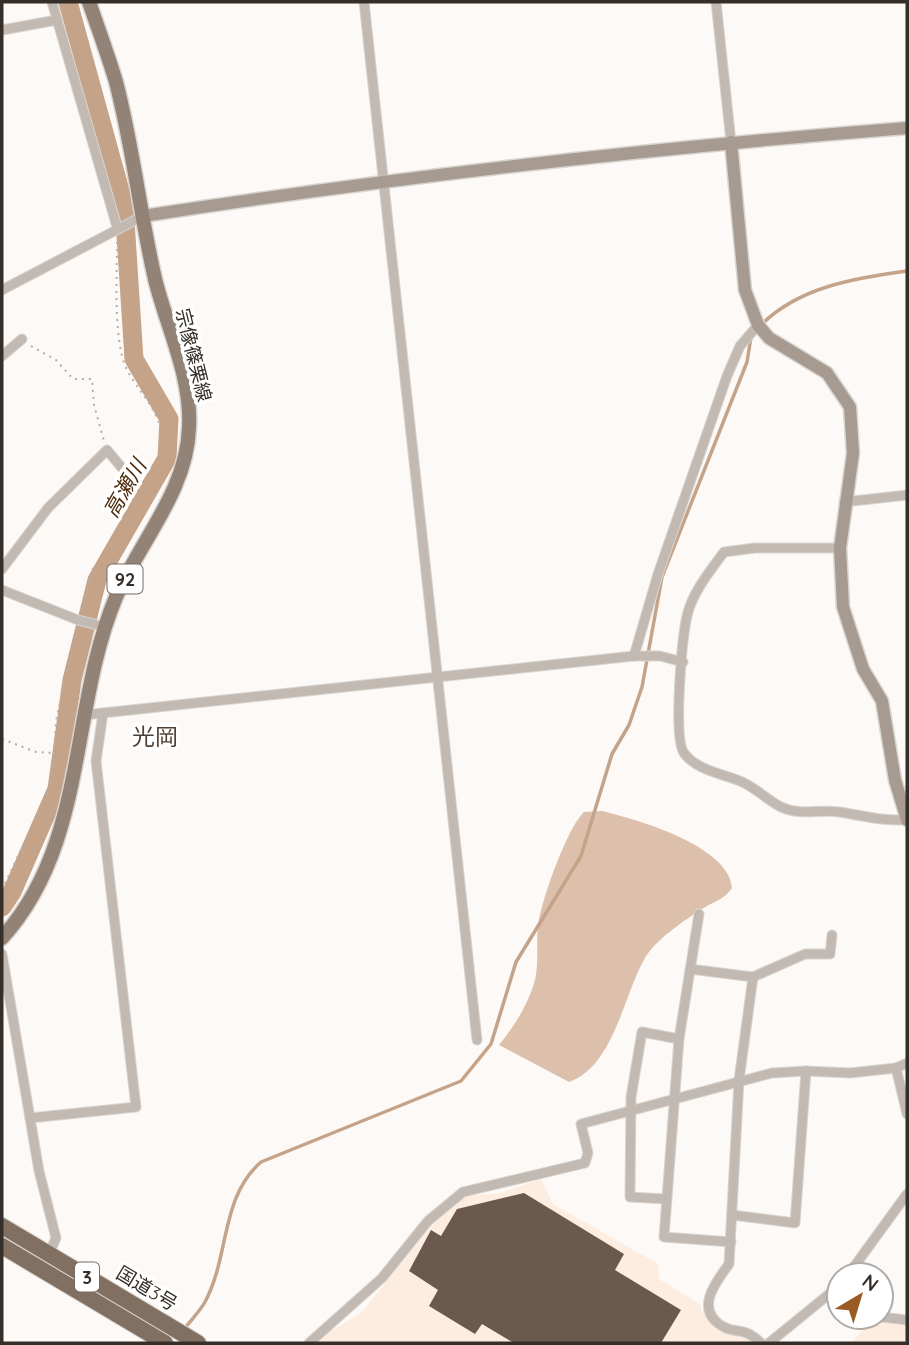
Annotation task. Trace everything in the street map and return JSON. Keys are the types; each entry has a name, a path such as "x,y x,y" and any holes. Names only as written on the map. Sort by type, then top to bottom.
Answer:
{"highway":[{"name":"国道3号","path":"2,1226 195,1342"},
{"name":"国道3号","path":"2,1246 161,1340"}],"main road":[{"name":"宗像篠栗線","path":"2,938 31,901 51,859 69,800 84,715 105,627 130,568 178,479 189,430 184,380 138,218 116,82 89,2"}],"street":[{"path":"52,2 119,226"},
{"path":"364,2 477,1040"},
{"path":"716,2 745,290 758,325 769,338 827,373 849,407 853,453 844,502 840,548 843,607 863,669 882,701 895,780 907,820 882,821 838,812 794,811 780,807 744,783 699,765 686,757 680,748 677,723 687,615 705,578 724,552 755,548 840,548"},
{"path":"2,30 57,20"},
{"path":"3,285 138,218 383,182 732,142 907,128"},
{"path":"634,656 658,574 727,376 740,346 758,325"},
{"path":"2,356 22,339"},
{"path":"2,569 48,508 107,450 132,480"},
{"path":"844,502 907,495"},
{"path":"2,590 78,620 105,627"},
{"path":"84,715 634,656 660,656 683,662"},
{"path":"30,1118 136,1107 96,761 103,713"},
{"path":"699,914 672,1100 664,1237 731,1242"},
{"path":"690,969 753,977 805,954 830,954 832,935"},
{"path":"2,954 30,1118 56,1238 49,1254"},
{"path":"753,977 739,1080 730,1264 715,1284 707,1303 709,1312 722,1326 748,1331 761,1343"},
{"path":"666,1199 630,1197 634,1110 631,1097 642,1032 679,1039"},
{"path":"309,1343 382,1278 428,1221 463,1192 585,1163 588,1153 581,1124 772,1073 850,1073 896,1068 907,1063"},
{"path":"896,1068 907,1114"},
{"path":"732,1215 795,1223 806,1071"},
{"path":"858,1261 907,1194"},
{"path":"769,1343 825,1302"}],"path":[{"path":"119,226 122,355 138,391 156,413 161,425 161,437"},
{"path":"22,339 44,356 56,360 73,379 92,379 94,405 107,450"},
{"path":"2,890 52,784 56,720 78,620 93,568"},
{"path":"2,739 36,752 55,753"}],"shaded area":[{"path":"602,811 658,828 699,847 716,859 727,873 732,888 722,898 671,931 650,951 637,974 607,1046 584,1074 569,1082 499,1045 529,998 536,973 540,915 549,883 570,833 584,812"},
{"path":"541,1179 553,1204 658,1264 659,1279 700,1304 702,1312 717,1330 742,1335 752,1343 318,1343 328,1333 362,1312 431,1227 467,1195 497,1194"},
{"path":"895,1322 907,1323 907,1343 850,1343 863,1331 895,1331"}],"building":[{"path":"524,1193 624,1254 615,1270 681,1310 661,1343 514,1343 482,1324 475,1334 429,1306 438,1290 409,1271 431,1230 441,1236 457,1209"}],"waterway":[{"name":"高瀬川","path":"2,907 12,892 57,789 72,680 97,580 167,458 169,419 134,359 124,205 68,2"},
{"path":"760,326 792,302 828,286 907,271"},
{"path":"185,1328 203,1305 213,1284 238,1192 261,1162 461,1081 491,1044 516,962 581,856 612,754 629,725 642,687 662,577 747,362 751,337"}],"district":[{"name":"光岡","path":"155,736"}]}
